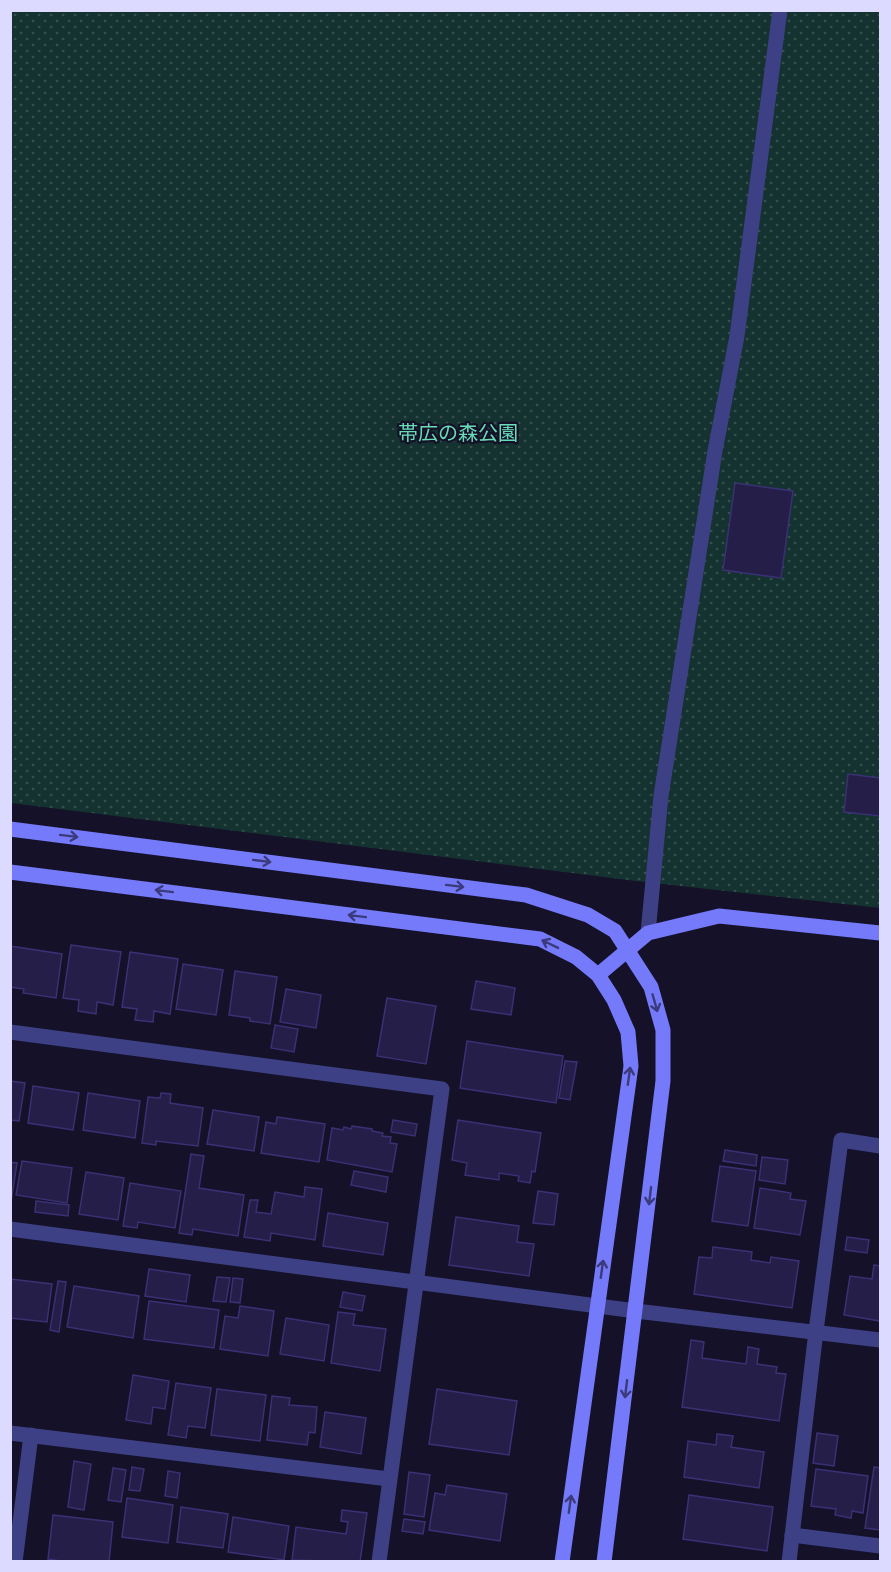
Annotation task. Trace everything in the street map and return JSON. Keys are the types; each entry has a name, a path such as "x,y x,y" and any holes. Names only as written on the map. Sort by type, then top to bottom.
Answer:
{"street":[{"path":"648,933 661,796 715,451 736,336 780,10"},
{"path":"10,829 525,895 588,915 615,931 651,987 663,1030 663,1081 604,1562"},
{"path":"10,872 540,939 576,957 598,975 614,1000 628,1032 631,1066 562,1562"},
{"path":"598,975 648,933 719,916 880,933"},
{"path":"10,1032 442,1089 379,1562"},
{"path":"789,1562 841,1140 880,1146"},
{"path":"10,1229 596,1306 880,1340"},
{"path":"10,1432 389,1479"},
{"path":"15,1562 31,1435"},
{"path":"792,1535 880,1546"}],"green space":[{"name":"帯広の森公園","path":"11,11 880,11 880,908 636,881 11,803"}],"building":[{"path":"735,483 793,491 781,578 723,570"},
{"path":"848,774 880,778 880,816 844,812"},
{"path":"71,945 121,952 113,1005 97,1002 96,1014 78,1011 79,1000 63,998"},
{"path":"10,946 62,954 56,998 23,993 24,989 10,987"},
{"path":"130,952 178,959 170,1014 154,1011 153,1022 135,1020 137,1009 122,1007"},
{"path":"183,964 223,970 216,1015 176,1009"},
{"path":"235,971 277,977 270,1024 229,1015"},
{"path":"476,981 515,988 511,1015 471,1009"},
{"path":"286,989 321,995 316,1028 280,1022"},
{"path":"387,998 436,1006 426,1064 377,1056"},
{"path":"275,1025 298,1029 294,1052 271,1048"},
{"path":"467,1041 563,1056 556,1103 460,1088"},
{"path":"565,1061 577,1062 570,1100 559,1098"},
{"path":"10,1081 25,1083 19,1121 10,1120"},
{"path":"33,1086 79,1093 73,1130 28,1123"},
{"path":"88,1093 140,1101 135,1138 83,1130"},
{"path":"161,1093 171,1094 170,1103 203,1108 198,1146 156,1141 156,1145 142,1143 148,1097 160,1098"},
{"path":"213,1110 259,1117 254,1151 207,1144"},
{"path":"277,1117 325,1124 319,1162 261,1153 266,1122 276,1124"},
{"path":"393,1120 417,1124 415,1136 391,1132"},
{"path":"458,1120 541,1133 535,1172 532,1171 530,1183 518,1181 519,1176 499,1173 499,1180 465,1175 467,1163 452,1160"},
{"path":"352,1126 372,1129 372,1131 383,1133 382,1136 391,1137 390,1143 397,1144 392,1172 327,1160 332,1128 343,1130 344,1127 351,1129"},
{"path":"725,1150 757,1155 756,1166 723,1161"},
{"path":"191,1154 204,1156 199,1188 244,1195 238,1236 193,1229 192,1235 179,1233"},
{"path":"762,1157 788,1160 785,1184 759,1180"},
{"path":"22,1161 72,1168 67,1203 16,1195"},
{"path":"10,1162 17,1163 10,1209"},
{"path":"720,1166 756,1171 748,1226 712,1221"},
{"path":"354,1171 388,1177 386,1192 351,1185"},
{"path":"86,1172 124,1178 118,1220 79,1214"},
{"path":"130,1183 181,1191 175,1228 138,1222 137,1228 123,1226"},
{"path":"305,1187 322,1189 315,1240 271,1233 270,1241 244,1237 250,1200 258,1200 256,1212 271,1214 275,1192 304,1197"},
{"path":"760,1188 791,1193 790,1199 806,1201 800,1235 754,1228"},
{"path":"538,1191 558,1194 554,1225 533,1223"},
{"path":"36,1201 69,1205 68,1216 35,1212"},
{"path":"328,1213 388,1223 383,1255 323,1246"},
{"path":"456,1217 519,1226 517,1242 534,1244 529,1276 449,1265"},
{"path":"847,1237 869,1240 867,1253 845,1250"},
{"path":"713,1247 752,1252 751,1260 770,1263 771,1257 799,1261 792,1308 694,1294 699,1257 712,1258"},
{"path":"874,1265 880,1266 880,1321 844,1315 850,1276 872,1279"},
{"path":"149,1269 190,1275 186,1302 145,1296"},
{"path":"217,1277 230,1278 226,1302 213,1301"},
{"path":"233,1278 243,1279 240,1303 230,1302"},
{"path":"10,1279 52,1284 47,1322 10,1318"},
{"path":"58,1281 66,1282 59,1332 50,1330"},
{"path":"74,1286 139,1296 133,1338 67,1327"},
{"path":"343,1292 365,1296 362,1311 340,1307"},
{"path":"149,1301 219,1310 214,1348 144,1339"},
{"path":"240,1306 274,1311 268,1356 220,1349 225,1316 238,1318"},
{"path":"338,1312 355,1314 353,1325 386,1329 380,1371 331,1363"},
{"path":"286,1318 329,1325 324,1361 280,1354"},
{"path":"691,1340 704,1342 702,1358 746,1364 748,1347 759,1349 757,1364 777,1367 776,1373 786,1374 779,1421 682,1407"},
{"path":"133,1375 169,1381 165,1409 153,1407 151,1424 126,1420"},
{"path":"176,1383 211,1388 205,1428 188,1426 186,1438 168,1435"},
{"path":"217,1389 266,1395 260,1441 211,1435"},
{"path":"437,1389 517,1401 509,1455 429,1444"},
{"path":"272,1396 290,1398 289,1405 317,1407 315,1433 309,1432 307,1445 267,1440"},
{"path":"325,1412 366,1418 361,1454 320,1447"},
{"path":"817,1433 838,1436 834,1466 813,1463"},
{"path":"717,1434 733,1436 731,1447 764,1452 759,1488 684,1477 688,1441 716,1445"},
{"path":"74,1461 91,1464 84,1510 68,1507"},
{"path":"132,1467 144,1469 140,1491 129,1490"},
{"path":"874,1467 880,1468 880,1530 865,1528"},
{"path":"113,1468 126,1470 121,1502 108,1500"},
{"path":"816,1469 868,1476 863,1513 852,1511 851,1518 835,1515 836,1509 811,1506"},
{"path":"168,1471 180,1473 177,1498 165,1496"},
{"path":"409,1472 430,1475 424,1517 404,1514"},
{"path":"447,1485 507,1494 500,1541 429,1530 435,1493 445,1495"},
{"path":"689,1495 773,1507 767,1551 683,1539"},
{"path":"127,1498 173,1505 168,1543 122,1537"},
{"path":"181,1507 228,1514 223,1548 177,1542"},
{"path":"342,1510 367,1513 360,1562 292,1560 296,1527 346,1534 348,1522 341,1521"},
{"path":"53,1515 113,1522 109,1562 67,1562 48,1559"},
{"path":"233,1517 289,1526 284,1560 228,1552"},
{"path":"404,1519 425,1522 423,1534 402,1531"}]}
